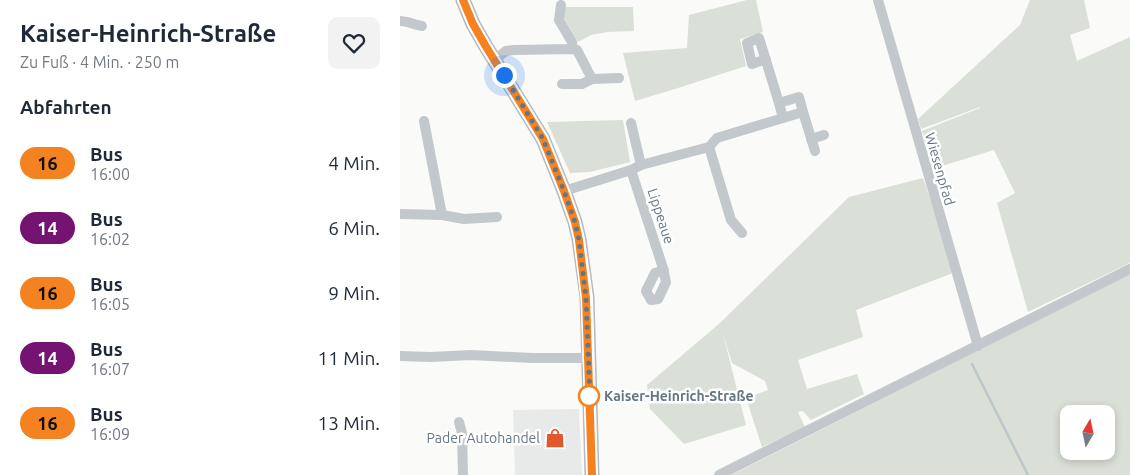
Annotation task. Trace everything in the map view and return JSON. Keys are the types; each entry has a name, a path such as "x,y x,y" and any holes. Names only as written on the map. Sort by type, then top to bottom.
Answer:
{"main road":[{"path":"463,0 473,24 543,139 575,222 586,298 592,475"}],"street":[{"name":"Wiesenpfad","path":"878,0 978,346"},
{"path":"561,6 559,20 572,42 572,49"},
{"path":"400,21 407,21 417,26 422,26"},
{"path":"494,60 506,51 572,49 577,50 592,78"},
{"path":"766,60 783,118"},
{"path":"562,84 582,84 592,78 619,78"},
{"path":"779,103 799,97 814,151"},
{"path":"564,191 632,170 641,165 709,146 717,138 803,112"},
{"path":"424,121 442,215"},
{"path":"631,123 641,165"},
{"path":"811,139 824,135"},
{"path":"709,146 731,220 742,232"},
{"name":"Lippeaue","path":"632,170 664,270"},
{"path":"400,214 442,215 464,219 497,217"},
{"path":"720,475 1130,269"},
{"path":"400,356 471,355 589,358"},
{"path":"459,422 462,433 463,475"}],"shaded area":[{"path":"747,0 756,0 763,32 740,39 746,66 635,101 623,53 687,48 689,15"},
{"path":"1030,0 1084,0 1090,28 1070,35 1077,61 1130,37 1130,263 1028,312 997,203 1015,193 994,150 932,169 922,131 980,107 921,129 918,119 1020,25"},
{"path":"564,7 633,7 634,31 607,32 591,35 578,42 563,16"},
{"path":"623,120 630,162 590,172 570,173 547,122"},
{"path":"923,178 953,273 856,310 863,337 798,360 807,389 857,374 864,394 811,420 803,411 798,412 805,427 762,447 746,398 768,390 765,381 732,363 723,334 746,425 684,444 650,409 647,385 720,323 849,197"},
{"path":"1130,274 1130,475 731,475"},
{"path":"579,409 582,475 515,475 513,410"}],"waterway":[{"path":"972,364 1028,475"}],"bus line":[{"name":"16","path":"463,0 473,24 485,45 543,139 552,158 575,222 586,298 592,475"}],"place":[{"name":"Kaiser-Heinrich-Straße","path":"589,396"},
{"name":"Pader Autohandel","path":"555,438"}],"route":[{"path":"504,75 543,139 552,158 575,222 586,298 589,396"}]}
